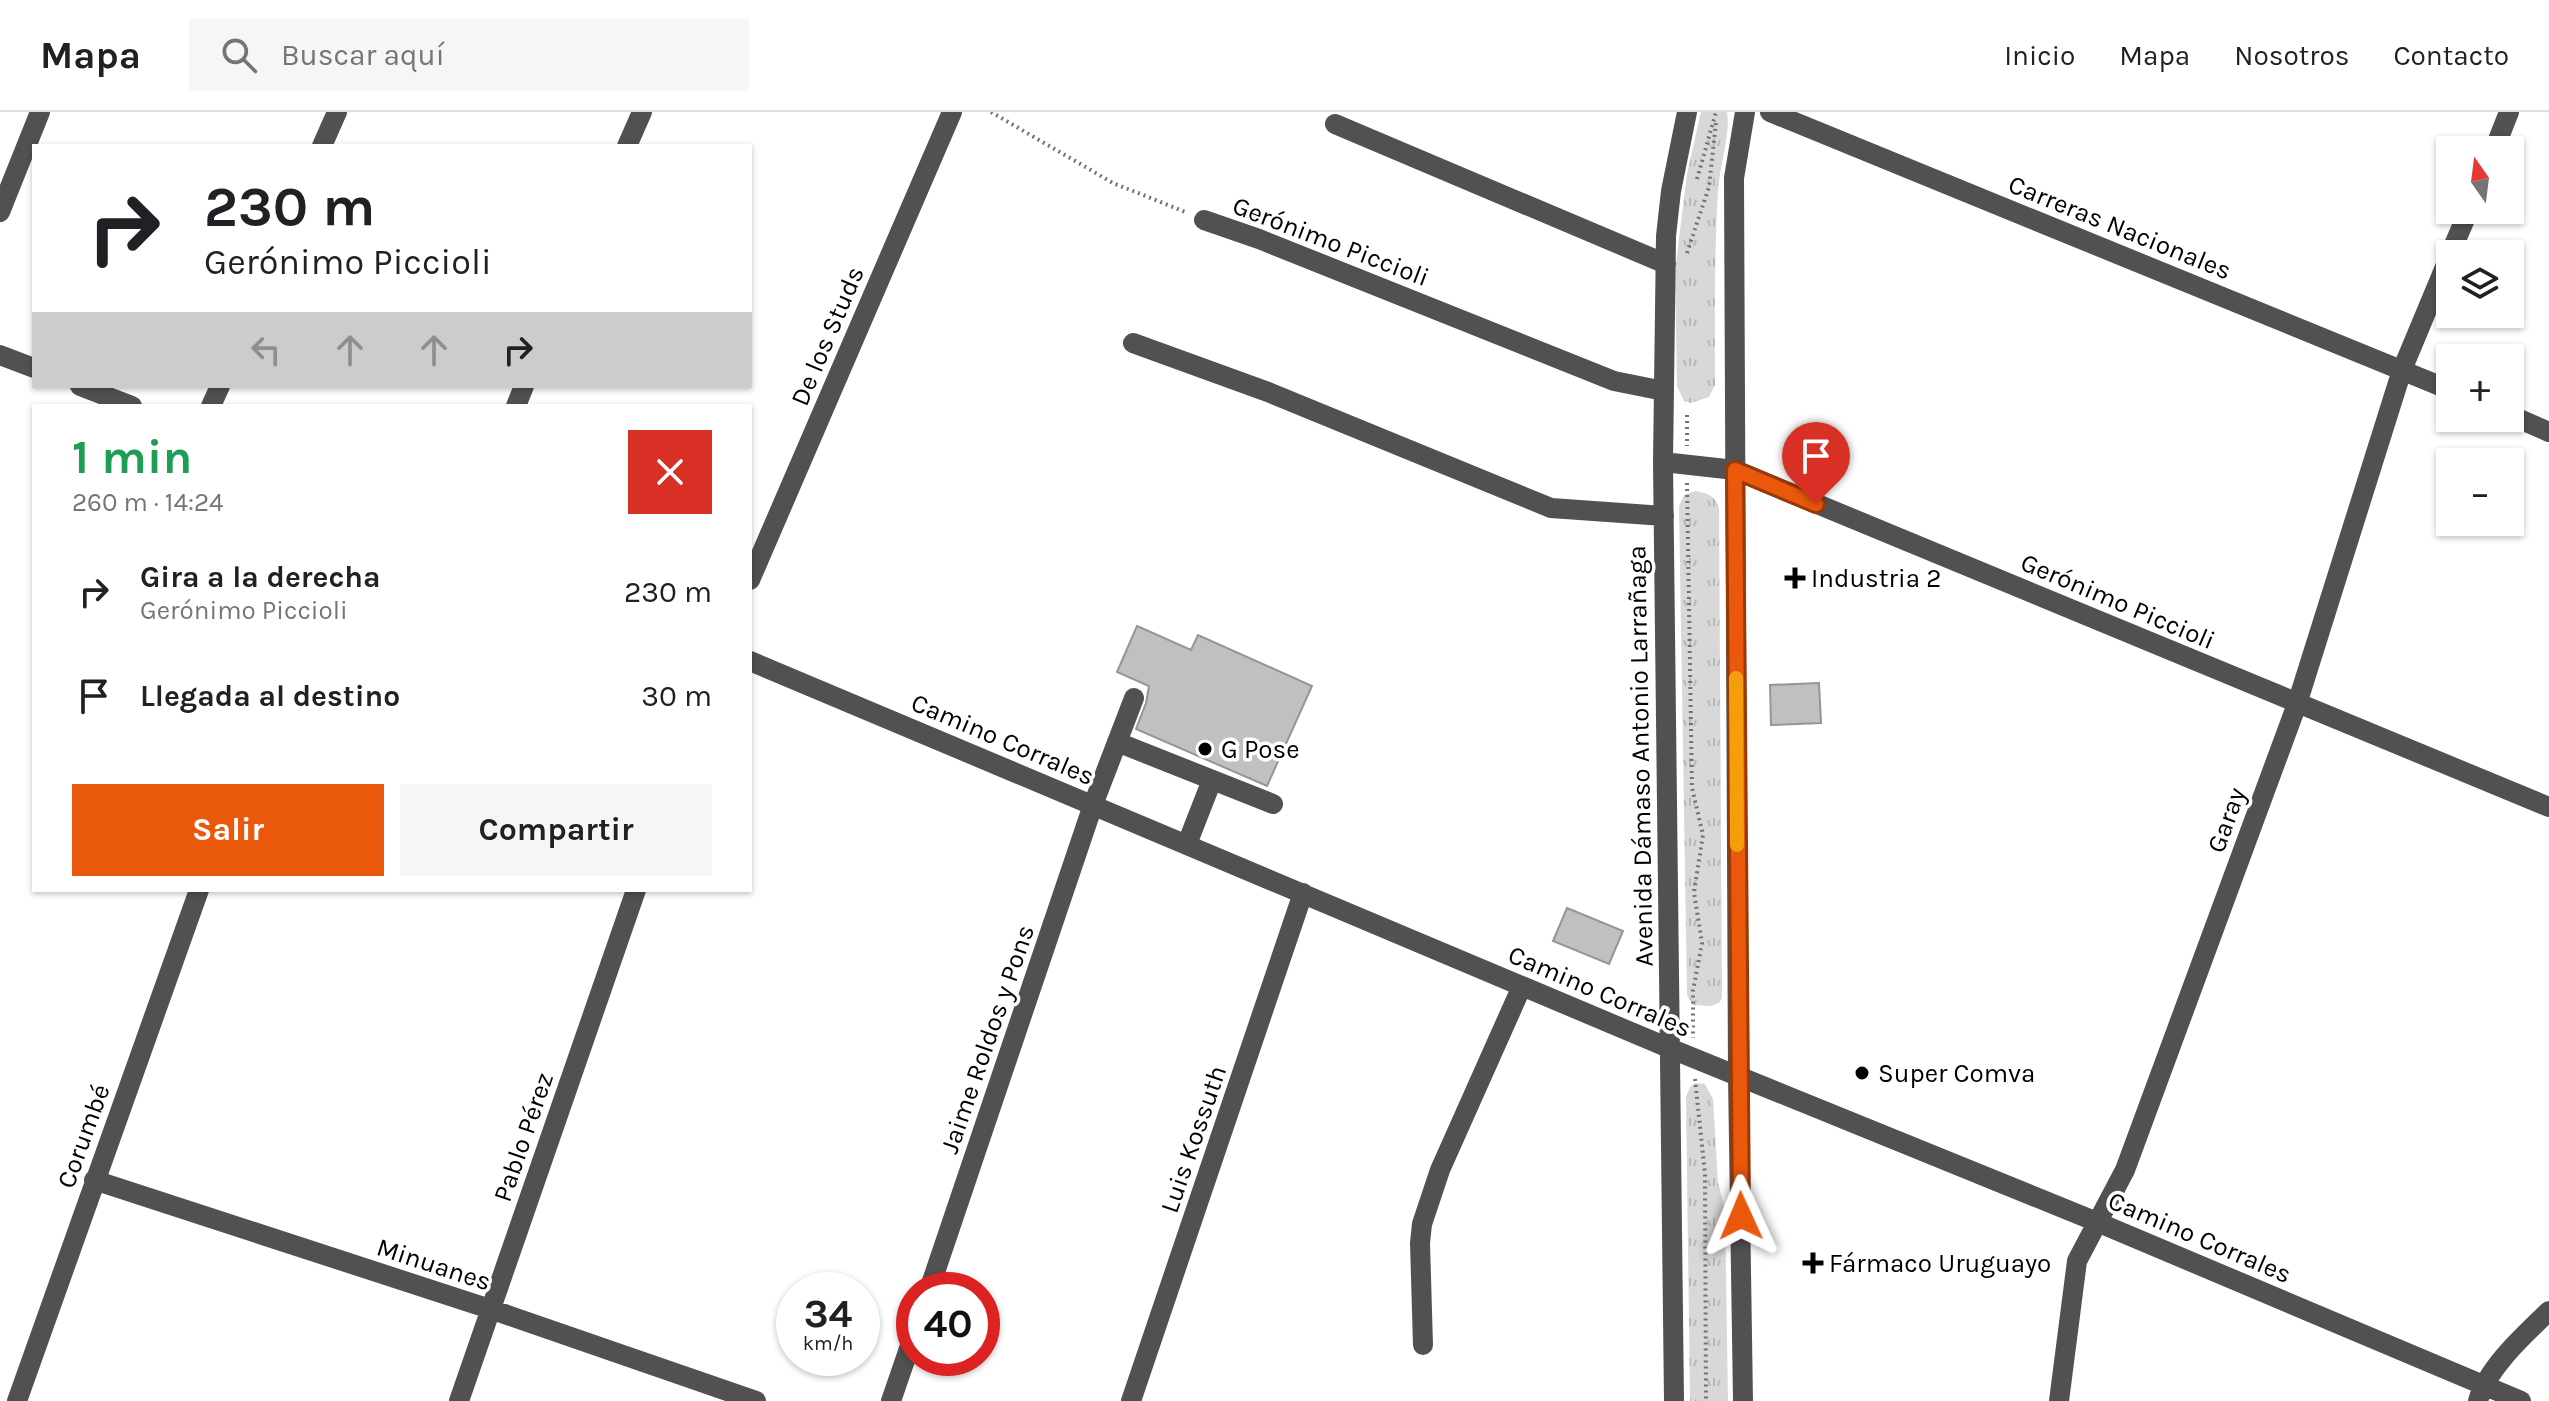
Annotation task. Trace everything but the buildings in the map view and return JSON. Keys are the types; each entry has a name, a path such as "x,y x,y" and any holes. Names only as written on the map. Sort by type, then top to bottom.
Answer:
{"street":[{"path":"0,212 40,112"},
{"path":"323,144 337,112"},
{"path":"628,144 642,112"},
{"name":"De los Studs","path":"752,575 952,112"},
{"name":"Avenida Dámaso Antonio Larrañaga","path":"1674,1401 1663,462 1666,264 1671,191 1687,112"},
{"path":"1743,1401 1738,1076 1734,178 1745,112"},
{"name":"Carreras Nacionales","path":"1770,112 2436,384"},
{"path":"2500,136 2509,112"},
{"path":"1335,124 1666,264"},
{"name":"Gerónimo Piccioli","path":"1204,220 1259,239 1614,381 1664,391"},
{"name":"Garay","path":"2059,1401 2077,1261 2125,1170 2297,704 2402,370 2436,288"},
{"path":"1133,343 1268,392 1551,508 1664,516"},
{"path":"0,355 32,367"},
{"path":"85,388 127,404"},
{"path":"2524,421 2549,432"},
{"name":"Gerónimo Piccioli","path":"1663,462 1735,470 2549,807"},
{"name":"Camino Corrales","path":"752,662 1693,1058 2097,1222 2480,1393 2521,1401"},
{"name":"Jaime Roldos y Pons","path":"935,1272 1093,805 1134,698"},
{"path":"1117,742 1273,804"},
{"path":"1187,844 1212,780"},
{"name":"Corumbé","path":"17,1401 198,892"},
{"name":"Pablo Pérez","path":"459,1401 635,892"},
{"name":"Luis Kossuth","path":"1131,1401 1303,893"},
{"path":"1423,1345 1422,1224 1440,1170 1522,986"},
{"name":"Minuanes","path":"94,1180 490,1309 756,1401"},
{"path":"2480,1393 2526,1333 2549,1311"},
{"path":"891,1401 900,1376"}],"path":[{"name":"Gerónimo Piccioli","path":"991,112 1113,183 1204,220"},
{"path":"1694,189 1717,112"},
{"path":"1690,217 1685,259 1709,187 1717,112"},
{"path":"1686,401 1692,788 1703,835 1694,892 1702,943 1693,991 1693,1058 1705,1174 1706,1401"}],"green space":[{"path":"1701,112 1727,112 1728,120 1717,216 1715,385 1709,397 1691,403 1684,401 1677,386 1675,271 1687,174"},
{"path":"1695,491 1711,496 1719,509 1722,998 1711,1006 1693,1005 1687,995 1679,506 1684,495"},
{"path":"1696,1083 1705,1084 1713,1099 1718,1182 1725,1210 1728,1401 1690,1401 1686,1097 1690,1087"}],"slow traffic":[{"path":"1736,678 1737,845"}],"place":[{"name":"Industria 2","path":"1795,578"},
{"name":"G Pose","path":"1205,749"},
{"name":"Super Comva","path":"1862,1073"},
{"name":"Fármaco Uruguayo","path":"1813,1263"}],"route":[{"path":"1741,1216 1735,470 1816,504"}]}
